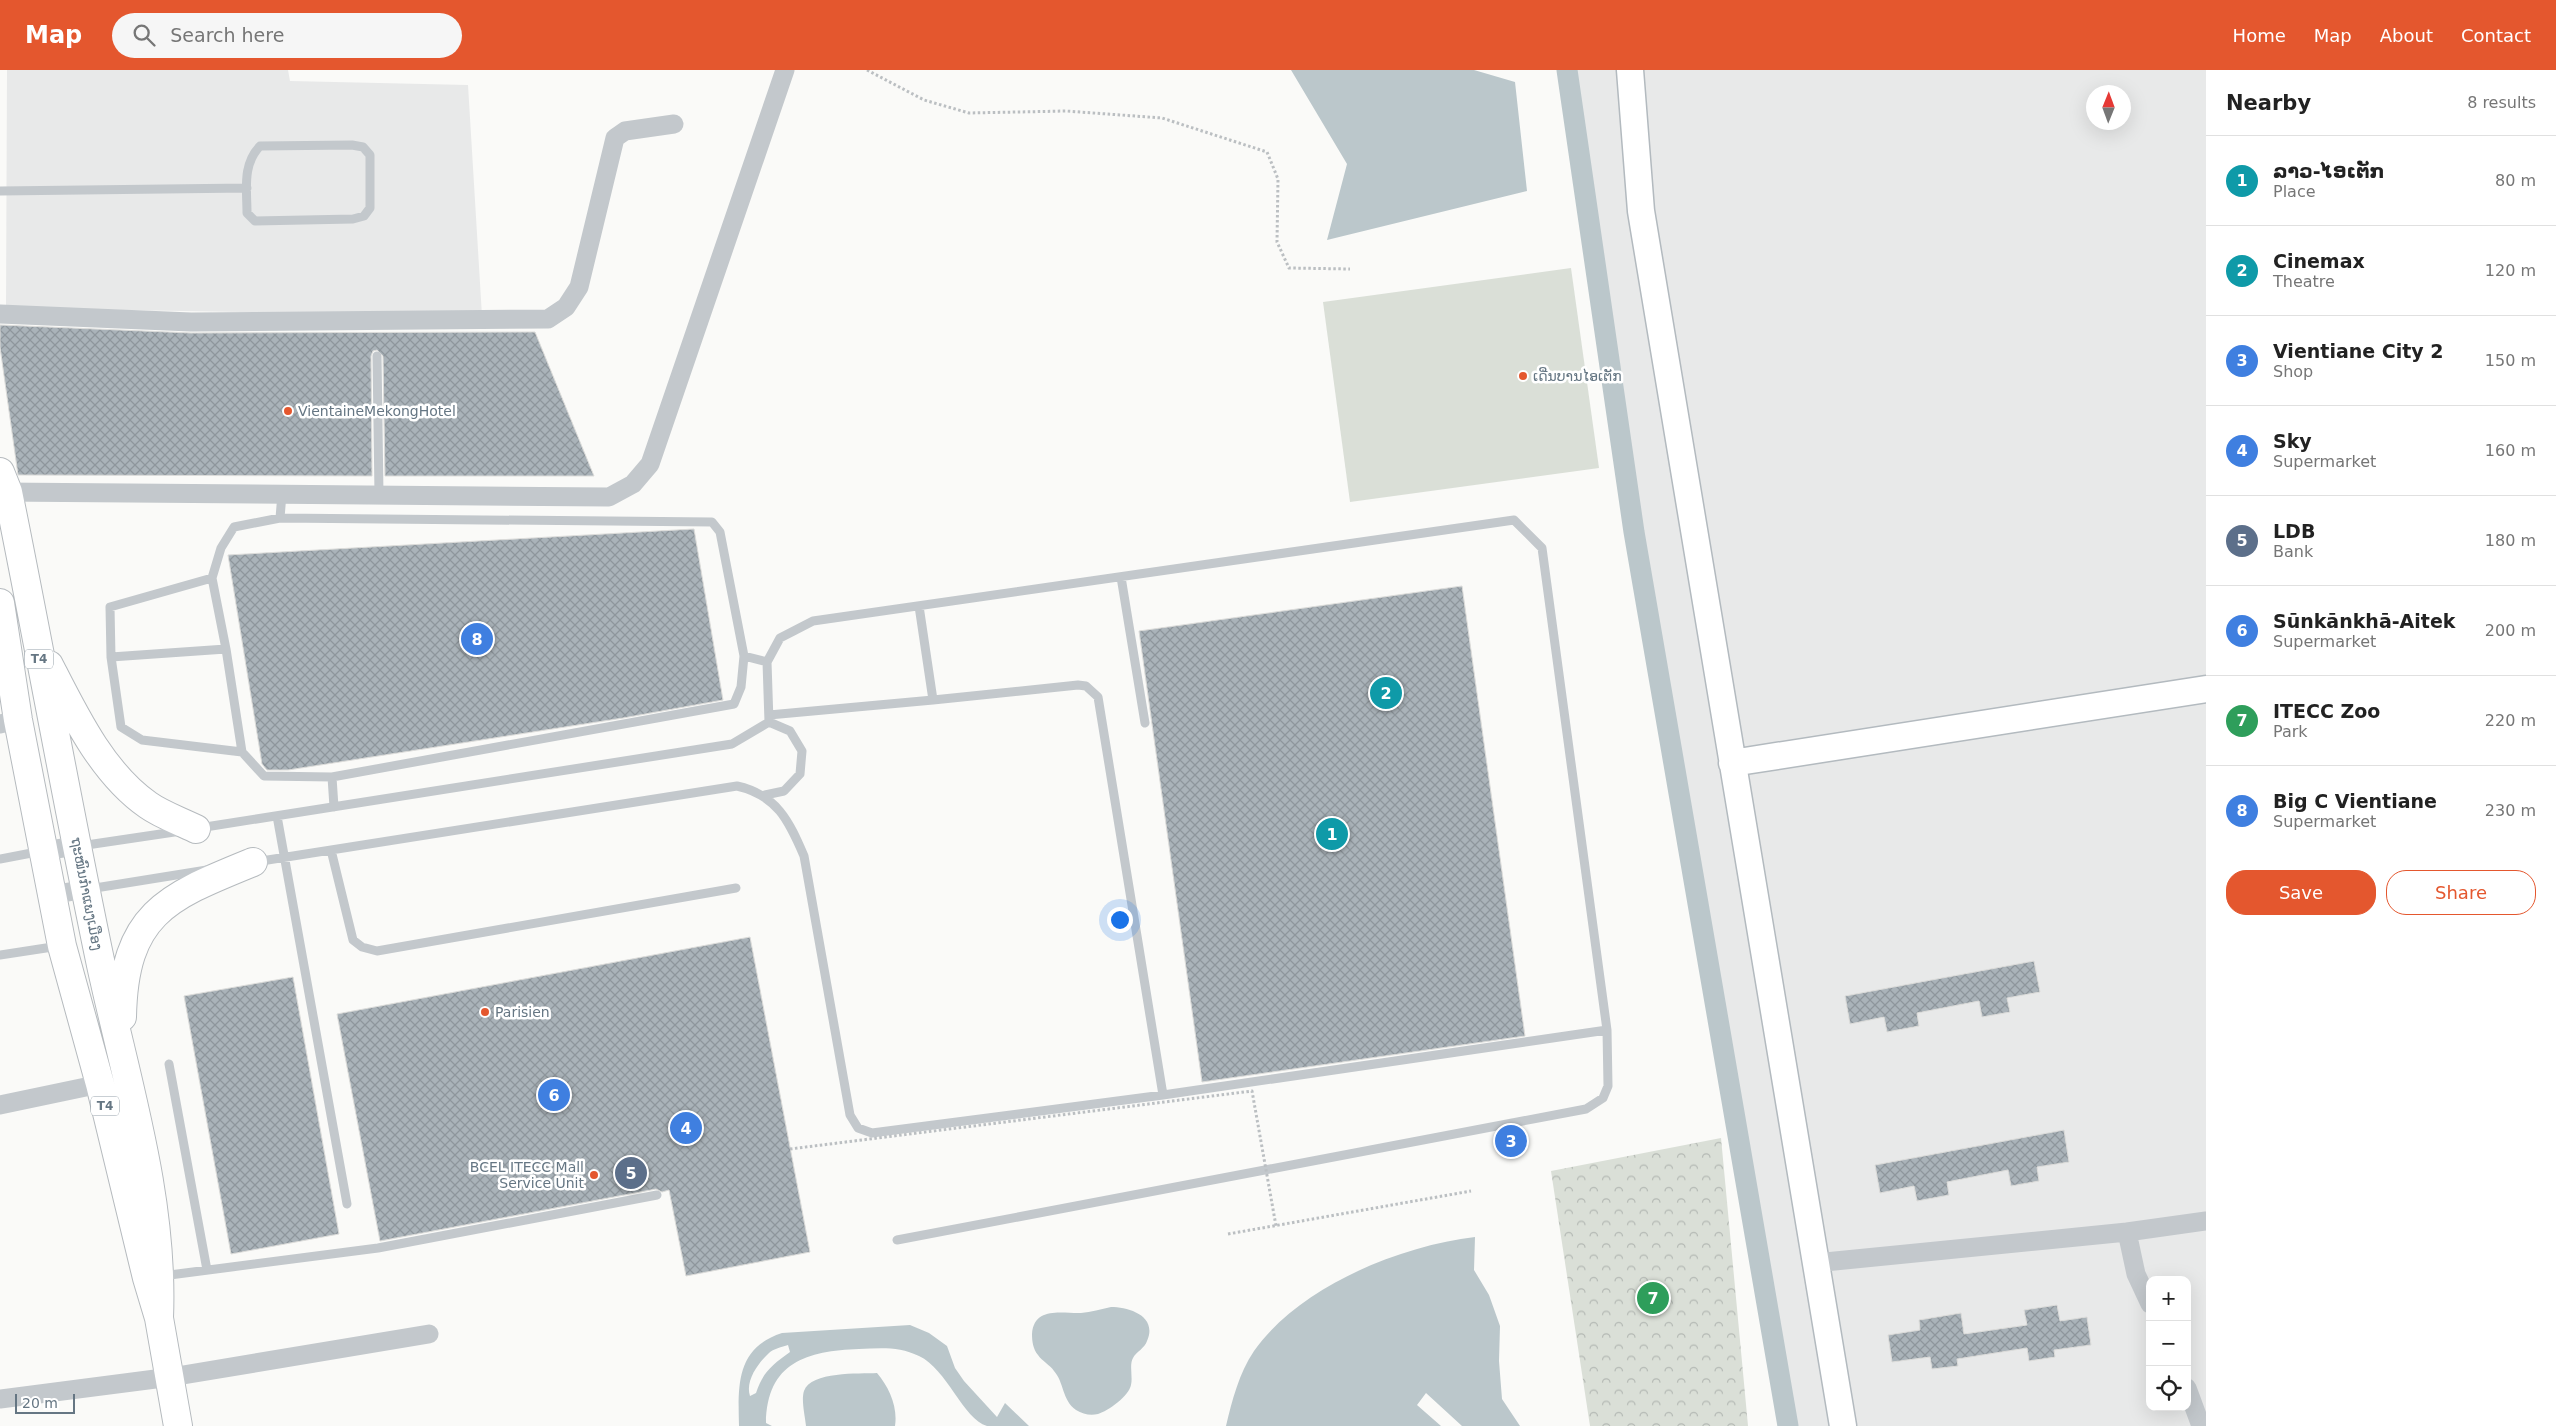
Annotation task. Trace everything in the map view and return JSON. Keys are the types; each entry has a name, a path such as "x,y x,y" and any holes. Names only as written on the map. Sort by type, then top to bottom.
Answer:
{"main road":[{"name":"ຖະໜົນກຳແພງເມືອງ","path":"3,486 36,638 86,889 144,1152 154,1277 178,1426"},
{"name":"ຖະໜົນກຳແພງເມືອງ","path":"0,603 9,722 42,851 62,946 154,1277"},
{"path":"36,638 85,735 117,775 148,805 196,829"},
{"path":"121,1051 125,969 135,943 152,918 179,895 201,883 253,862"}],"street":[{"path":"3,486 282,494 608,497 633,484 650,464 785,70"},
{"path":"1630,70 1641,211 1843,1426"},
{"path":"0,314 191,322 548,319 566,307 579,287 615,138 625,131 674,124"},
{"path":"1732,762 2206,688"},
{"path":"42,851 77,846"},
{"path":"51,895 86,889"},
{"path":"0,1105 100,1084"},
{"path":"1815,1262 2126,1232 2206,1221"},
{"path":"2126,1232 2136,1274 2146,1295"},
{"path":"0,1399 171,1377 429,1334"},
{"path":"2191,1399 2201,1426"}],"lane":[{"path":"352,145 363,147 370,155 370,208 364,216 353,220 255,221 247,213 247,188 247,166 251,156 260,146 352,145"},
{"path":"0,191 247,188"},
{"path":"377,356 379,495"},
{"path":"280,518 282,494"},
{"path":"280,518 712,522 720,532 744,656 741,687 734,704 332,777 264,776 242,752 226,649 212,578 222,548 234,528 280,518"},
{"path":"769,718 767,662 780,638 813,621 1514,520 1542,548 1607,1030 1608,1086 1603,1098 1586,1109 897,1240"},
{"path":"1121,577 1145,723"},
{"path":"212,578 110,607 111,657 121,727 142,740 242,752"},
{"path":"919,606 933,700"},
{"path":"111,657 226,649"},
{"path":"744,656 767,662"},
{"path":"77,846 196,829 732,744 769,718 1078,685 1086,686 1098,697 1163,1095"},
{"path":"86,889 737,786 765,795 784,791 800,774 802,751 790,731 769,718"},
{"path":"332,777 334,807"},
{"path":"765,795 791,826 804,856 850,1115 858,1128 872,1133 1163,1095 1607,1030"},
{"path":"277,816 283,858 347,1204"},
{"path":"331,850 353,940 362,947 377,951 736,888"},
{"path":"0,859 42,851"},
{"path":"0,955 62,946"},
{"path":"169,1064 207,1270"},
{"path":"154,1277 378,1248 657,1195"}],"path":[{"path":"867,70 924,100 969,113 1066,111 1162,118 1267,152 1278,179 1277,242 1289,268 1350,269"},
{"path":"790,1148 1252,1090 1276,1226"},
{"path":"1228,1234 1471,1192"}],"shaded area":[{"path":"7,70 288,70 290,81 468,85 482,316 6,308"},
{"path":"1291,70 1474,70 1515,82 1527,191 1327,240 1347,164"},
{"path":"1567,70 2206,70 2206,1426 1788,1426 1634,532"},
{"path":"1475,1237 1474,1270 1489,1295 1500,1326 1499,1361 1502,1399 1520,1426 1462,1426 1426,1393 1417,1405 1441,1426 1226,1426 1244,1368 1254,1351 1273,1328 1297,1307 1353,1273 1384,1260 1446,1242"},
{"path":"1111,1307 1133,1311 1145,1319 1149,1325 1146,1343 1132,1361 1131,1385 1126,1394 1118,1402 1095,1415 1081,1413 1071,1406 1057,1375 1036,1353 1032,1339 1034,1325 1038,1319 1051,1313 1081,1313"},
{"path":"910,1325 929,1333 947,1346 955,1368 964,1381 997,1417 1005,1403 1029,1426 987,1426 978,1422 929,1362 912,1353 882,1348 840,1350 823,1353 807,1357 793,1364 782,1373 774,1386 768,1402 766,1423 772,1426 739,1426 740,1383 748,1358 756,1348 782,1333","holes":["788,1345 790,1352 769,1370 756,1393 750,1396 749,1384 751,1378 765,1357 773,1350"]},
{"path":"877,1373 892,1398 896,1419 895,1426 806,1426 803,1399 804,1391 808,1385 816,1380 836,1375"}],"green space":[{"path":"1571,268 1599,468 1350,502 1323,302"},
{"path":"1721,1138 1748,1426 1590,1426 1551,1171"}],"building":[{"name":"VientaineMekongHotel","path":"0,325 191,333 535,332 594,476 385,476 383,356 377,350 373,351 371,356 372,476 18,475 0,347"},
{"path":"694,529 723,700 623,718 288,770 267,770 262,764 228,555"},
{"path":"1462,586 1525,1036 1202,1082 1139,631"},
{"path":"750,937 810,1252 686,1276 669,1190 662,1192 656,1189 380,1241 337,1014"},
{"path":"2034,961 2040,992 2007,998 2010,1012 1982,1017 1979,1001 1917,1013 1919,1026 1887,1032 1884,1017 1850,1024 1845,996"},
{"path":"293,977 339,1234 231,1254 184,996"},
{"path":"2064,1130 2069,1162 2037,1167 2039,1181 2011,1186 2008,1170 1947,1182 1949,1195 1917,1201 1914,1186 1880,1193 1875,1165"},
{"path":"2057,1305 2060,1321 2087,1317 2091,1345 2054,1350 2055,1357 2029,1361 2027,1348 1957,1359 1958,1366 1932,1369 1930,1357 1892,1362 1888,1335 1920,1330 1919,1320 1961,1313 1964,1334 2027,1325 2024,1310"}],"waterway":[{"path":"1567,70 1634,532 1788,1426"}],"place":[{"name":"ເດີ່ນບານໄອເຕັກ","path":"1523,376"},
{"name":"VientaineMekongHotel","path":"288,411"},
{"name":"Big C Vientiane","path":"477,639"},
{"name":"Cinemax","path":"1386,693"},
{"name":"ລາວ-ໄອເຕັກ","path":"1332,834"},
{"name":"Parisien","path":"485,1012"},
{"name":"Sūnkānkhā-Aitek","path":"554,1095"},
{"name":"Sky","path":"686,1128"},
{"name":"Vientiane City 2","path":"1511,1141"},
{"name":"LDB","path":"631,1173"},
{"name":"BCEL ITECC Mall Service Unit","path":"594,1175"},
{"name":"ITECC Zoo","path":"1653,1298"}]}
